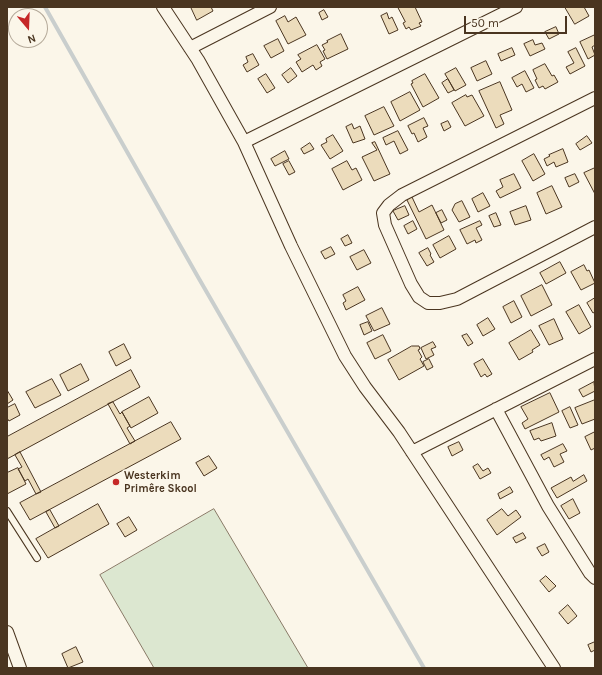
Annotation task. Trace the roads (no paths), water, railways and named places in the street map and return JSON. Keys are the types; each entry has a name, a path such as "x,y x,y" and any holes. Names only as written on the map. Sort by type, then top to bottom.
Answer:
{"street":[{"path":"163,7 190,48 244,142 291,246 345,356 364,387 399,432 554,668"},
{"path":"190,48 270,7"},
{"path":"244,142 516,7"},
{"path":"595,98 402,195 389,205 383,213 385,225 411,284 419,297 428,303 440,303 457,299 595,227"},
{"path":"412,452 595,359"},
{"path":"496,410 548,506 590,574 595,578"},
{"path":"7,632 20,668"}],"lane":[{"path":"7,511 37,558"}],"waterway":[{"path":"45,7 198,277 424,668"}],"place":[{"name":"Westerkim Primêre Skool","path":"116,482"}]}
